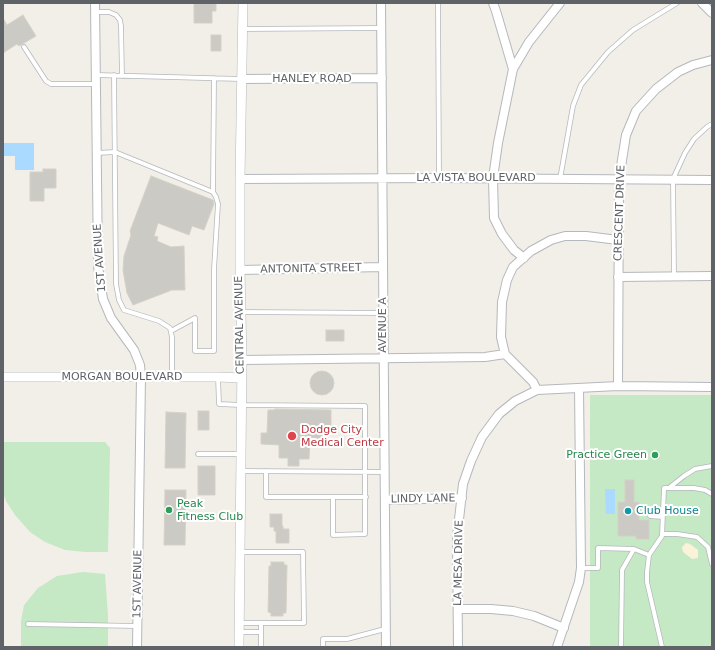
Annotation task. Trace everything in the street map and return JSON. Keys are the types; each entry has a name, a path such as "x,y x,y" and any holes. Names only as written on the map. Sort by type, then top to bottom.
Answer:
{"street":[{"name":"CENTRAL AVENUE","path":"239,647 242,360 240,312 240,179 243,3"},
{"name":"AVENUE A","path":"381,3 386,647"},
{"path":"493,3 513,69"},
{"path":"524,258 514,250 502,234 494,218 493,178 498,143 513,69 529,42 560,3"},
{"path":"702,3 712,12"},
{"name":"1ST AVENUE","path":"95,7 98,266 102,299 111,318 134,350 140,365 141,377 137,647"},
{"name":"CRESCENT DRIVE","path":"618,386 619,179 626,135 636,111 656,89 678,72 693,65 712,60"},
{"name":"HANLEY ROAD","path":"242,79 382,78"},
{"name":"LA VISTA BOULEVARD","path":"240,179 493,178 712,180"},
{"path":"618,240 586,236 565,236 551,240 531,251 513,267 507,280 502,302 501,337 505,354 533,382 537,390 618,386 712,387"},
{"name":"ANTONITA STREET","path":"240,270 383,268"},
{"path":"618,277 712,276"},
{"path":"242,360 485,358 505,354"},
{"name":"MORGAN BOULEVARD","path":"3,377 218,376 241,378"},
{"path":"557,647 579,582 581,568 579,388"},
{"name":"LA MESA DRIVE","path":"458,647 457,536 463,484 471,461 482,437 499,414 515,401 537,390"},
{"name":"LINDY LANE","path":"385,500 462,498"},
{"path":"458,609 513,611 534,616 564,628"}],"lane":[{"path":"438,3 440,178"},
{"path":"560,179 573,106 581,85 608,52 633,30 677,3"},
{"path":"95,7 116,15 120,20 122,76"},
{"path":"243,29 382,28"},
{"path":"24,47 46,81 51,84 96,79 114,75 242,79"},
{"path":"114,75 115,266 119,300 124,310 159,321 171,331 172,377"},
{"path":"171,331 194,318 194,351 214,351 214,269 218,204 213,192 214,78"},
{"path":"674,276 673,179 685,153 694,139 712,124"},
{"path":"97,152 115,152 213,192"},
{"path":"240,312 383,313"},
{"path":"218,376 219,404 365,406 365,534 333,535 333,497"},
{"path":"198,454 240,454"},
{"path":"669,488 684,476 695,470 702,467 712,466"},
{"path":"240,471 384,472"},
{"path":"266,471 266,497 366,497"},
{"path":"662,647 647,582 649,555 662,534 664,488 694,488 705,490 712,494"},
{"path":"650,516 663,517"},
{"path":"662,534 677,534 697,537 708,547 712,564"},
{"path":"581,568 598,568 598,548 634,549 649,555"},
{"path":"621,647 622,570 634,549"},
{"path":"239,552 303,552 304,623 261,623 239,627"},
{"path":"261,623 261,647"},
{"path":"28,624 137,626"},
{"path":"239,627 261,632"},
{"path":"323,647 323,639 347,639 385,630"}],"green space":[{"path":"590,395 712,395 712,647 590,647"},
{"path":"3,442 105,442 110,448 108,552 65,550 45,542 30,532 15,515 3,493"},
{"path":"83,572 105,574 108,616 108,647 21,647 21,621 24,605 38,588 57,576"}],"sand":[{"path":"686,543 698,550 698,558 692,559 683,552 682,547"}],"water":[{"path":"3,143 34,143 34,170 15,170 15,156 3,156"},
{"path":"605,489 615,489 615,514 606,514"}],"building":[{"path":"194,3 216,3 216,11 212,11 212,23 194,23"},
{"path":"23,15 36,36 19,46 17,44 3,53 3,18 7,25"},
{"path":"211,35 221,35 221,51 211,51"},
{"path":"43,169 56,169 56,188 44,188 44,201 30,201 30,172 43,172"},
{"path":"151,176 213,200 214,204 204,230 192,226 189,235 158,223 154,236 158,237 157,241 171,247 184,246 185,290 172,290 133,305 127,293 123,270 124,256 131,235 130,231"},
{"path":"326,330 344,330 344,341 326,341"},
{"path":"322,371 327,372 333,378 333,388 327,394 322,395 317,394 311,388 310,383 311,378 317,372"},
{"name":"Dodge City Medical Center","path":"268,410 331,410 331,426 323,426 323,439 310,438 309,459 299,459 299,466 288,466 288,458 279,458 279,445 261,444 261,433 267,433"},
{"path":"198,411 209,411 209,430 198,430"},
{"path":"166,412 186,413 185,468 165,468"},
{"path":"198,466 215,466 215,495 198,495"},
{"name":"Club House","path":"625,480 634,480 634,502 639,502 639,520 649,520 649,539 636,539 636,536 618,536 618,502 625,502"},
{"path":"165,490 186,490 185,545 164,545"},
{"path":"270,514 282,514 283,529 289,529 289,543 276,543 276,531 274,531 274,527 270,527"},
{"path":"271,562 284,562 284,565 287,565 286,613 283,613 283,616 271,616 271,613 268,612 269,566 271,566"}],"place":[{"name":"Dodge City Medical Center","path":"292,436"},
{"name":"Practice Green","path":"655,455"},
{"name":"Peak Fitness Club","path":"169,510"},
{"name":"Club House","path":"628,511"}]}
